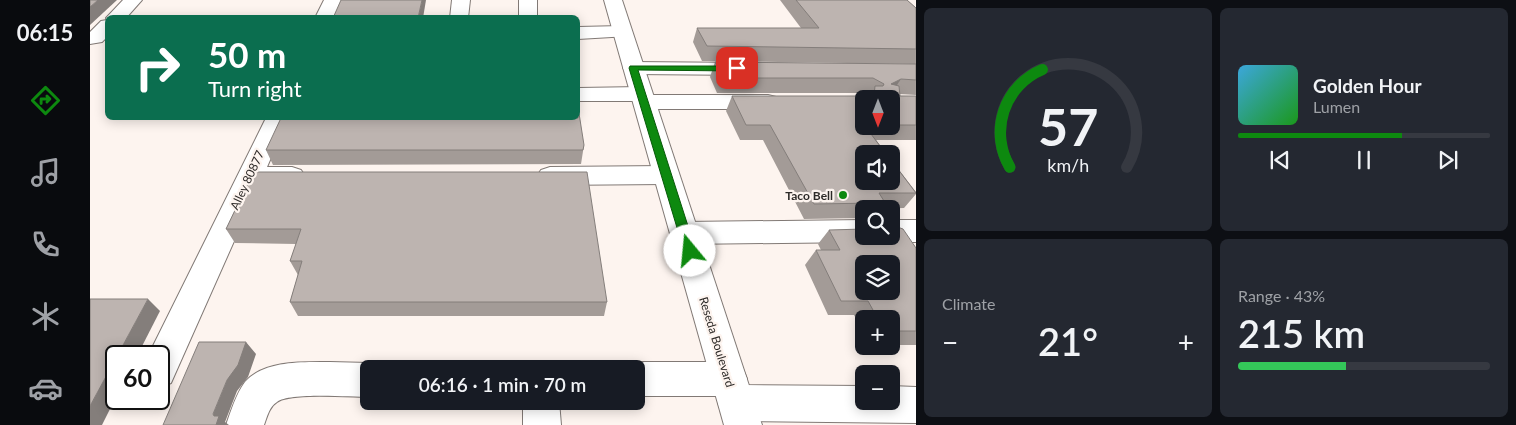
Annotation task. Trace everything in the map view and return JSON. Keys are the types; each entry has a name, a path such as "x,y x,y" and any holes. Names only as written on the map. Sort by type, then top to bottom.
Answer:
{"main road":[{"path":"118,15 133,0"},
{"path":"326,15 333,0"},
{"path":"459,15 461,0"},
{"path":"528,0 528,15"},
{"name":"Reseda Boulevard","path":"613,0 736,403"},
{"path":"90,38 95,38 105,28"},
{"path":"580,33 622,32"},
{"path":"633,68 767,69"},
{"path":"580,95 788,102"},
{"name":"Alley 80877","path":"170,347 276,120"},
{"path":"525,176 666,175"},
{"path":"249,176 318,176"},
{"path":"684,233 855,231"},
{"path":"900,231 916,231"},
{"path":"245,425 252,402 266,387 281,380 360,380"},
{"path":"645,381 736,403 916,405"},
{"path":"541,410 542,425"}],"building":[{"path":"90,0 98,0 90,7"},
{"path":"341,0 422,0 419,15 334,15"},
{"path":"796,0 907,0 916,8 916,49 707,46 697,28 819,28"},
{"path":"715,62 916,64 916,80 901,79 891,84 899,86 899,90 875,90 875,86 883,86 884,84 873,78 723,78"},
{"path":"732,96 855,96 855,135 872,135 879,145 855,145 855,190 900,190 900,172 916,193 879,193 883,200 855,200 855,203 814,204 770,125 746,125"},
{"path":"900,96 916,96 916,125 900,125"},
{"path":"280,120 580,120 584,145 583,150 266,150"},
{"path":"256,172 587,172 607,302 290,302 302,261 290,261 301,229 226,229 249,181 252,181"},
{"path":"900,228 903,229 916,248 916,331 900,331 900,310 873,310 868,301 841,301 816,250 840,250 829,230 855,229 855,245 900,245"},
{"path":"90,299 148,299 123,345 105,345 105,378 90,406"},
{"path":"199,342 246,342 238,365 227,380 213,414 214,416 219,416 216,425 163,425"}],"place":[{"name":"Taco Bell","path":"843,195"}],"route":[{"path":"690,251 633,68 737,68"}]}
